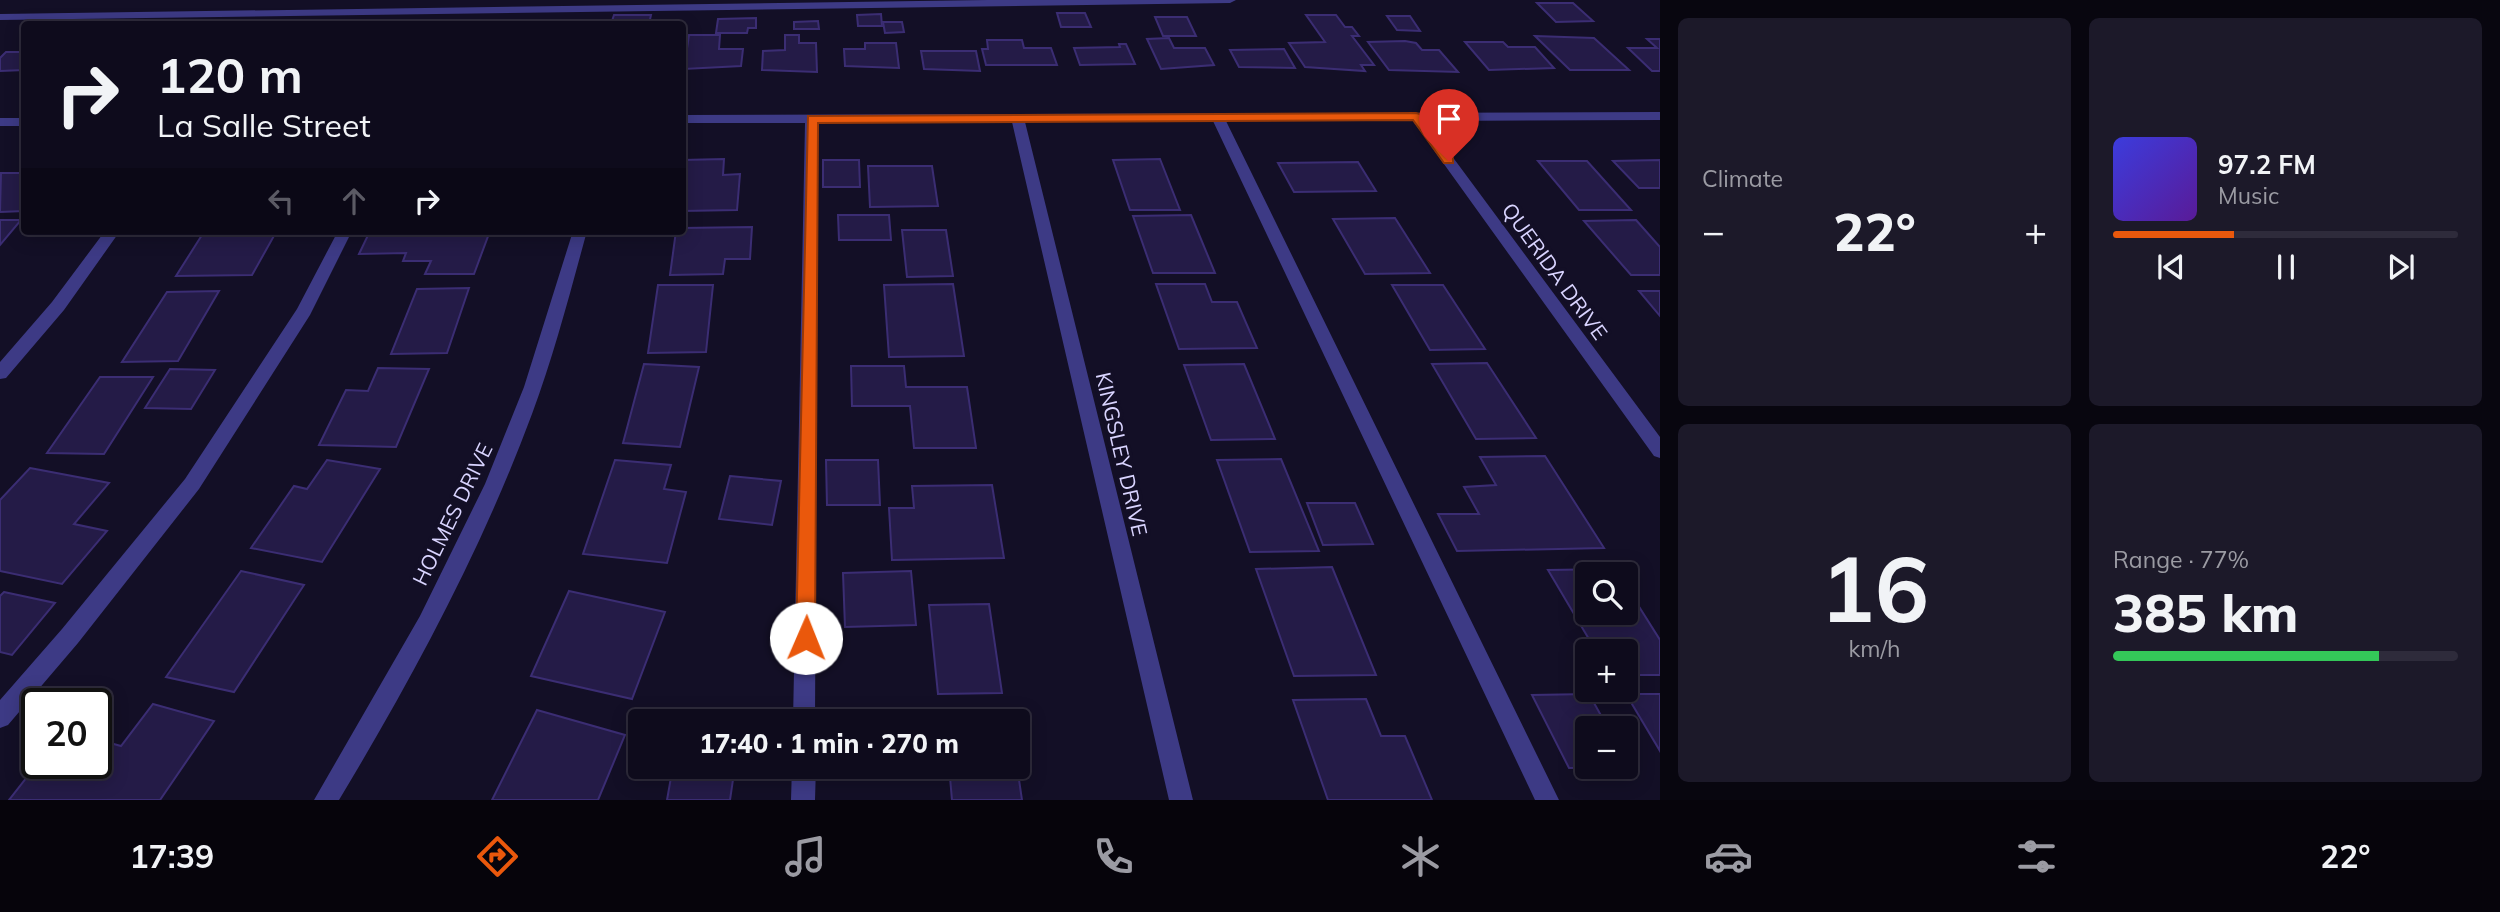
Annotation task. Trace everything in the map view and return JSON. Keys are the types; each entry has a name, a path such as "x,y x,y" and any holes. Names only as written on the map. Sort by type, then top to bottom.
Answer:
{"street":[{"path":"0,17 1230,0"},
{"name":"QUERIDA DRIVE","path":"1416,116 1660,451"},
{"path":"686,119 1660,116"},
{"path":"1217,117 1547,800"},
{"name":"KINGSLEY DRIVE","path":"1018,118 1181,800"},
{"path":"804,709 812,119"},
{"path":"0,122 21,122"},
{"path":"0,373 58,306 110,235"},
{"path":"0,718 71,636 192,484 304,311 343,235"},
{"name":"HOLMES DRIVE","path":"326,800 458,561 503,463 547,348 579,235"},
{"path":"803,800 804,779"}],"building":[{"path":"1537,3 1573,3 1593,21 1556,22"},
{"path":"1057,13 1085,13 1091,27 1061,27"},
{"path":"881,14 882,26 858,26 857,15"},
{"path":"614,15 651,15 650,21 612,21"},
{"path":"1306,15 1336,15 1345,27 1352,27 1359,36 1352,36 1374,65 1361,65 1365,71 1305,67 1289,43 1325,42"},
{"path":"1387,16 1410,16 1420,31 1397,30"},
{"path":"1155,17 1187,17 1196,36 1163,36"},
{"path":"756,18 756,28 748,28 747,33 716,33 718,19"},
{"path":"818,21 819,29 794,29 794,22"},
{"path":"883,22 902,22 904,32 885,33"},
{"path":"689,35 720,35 719,49 743,49 741,66 686,69"},
{"path":"785,35 799,35 799,43 816,43 817,72 762,70 763,51 785,50"},
{"path":"1535,36 1594,38 1629,70 1570,70"},
{"path":"1169,38 1174,48 1205,48 1214,65 1161,69 1147,39"},
{"path":"1647,39 1660,39 1660,71 1652,71 1628,48 1657,48"},
{"path":"987,40 1022,40 1024,48 1051,48 1057,65 986,65 982,49 988,49"},
{"path":"1368,42 1416,43 1422,50 1439,50 1458,72 1389,70"},
{"path":"1465,42 1503,42 1508,47 1535,47 1554,68 1489,70"},
{"path":"865,43 896,43 899,68 845,66 844,49 865,49"},
{"path":"1119,44 1126,44 1135,64 1080,65 1074,48 1120,47"},
{"path":"1284,49 1295,68 1239,67 1230,50"},
{"path":"921,51 976,51 980,71 924,69"},
{"path":"6,52 21,52 21,70 0,71 0,58"},
{"path":"724,159 723,175 740,174 737,210 686,211 686,160"},
{"path":"1160,159 1180,210 1130,210 1113,160"},
{"path":"823,160 859,160 860,187 823,187"},
{"path":"1660,160 1660,188 1639,188 1613,161"},
{"path":"1538,161 1587,161 1631,210 1579,210"},
{"path":"1358,162 1376,191 1294,192 1278,163"},
{"path":"868,166 932,166 938,206 870,207"},
{"path":"1,173 21,173 21,211 0,212"},
{"path":"838,215 889,215 891,240 839,240"},
{"path":"1191,215 1215,273 1153,273 1133,216"},
{"path":"1395,218 1430,273 1365,274 1333,219"},
{"path":"0,220 21,220 0,245"},
{"path":"1636,220 1660,247 1660,275 1631,275 1584,221"},
{"path":"752,227 750,259 725,259 723,274 670,275 675,235 686,235 686,228"},
{"path":"902,230 946,230 953,276 907,277"},
{"path":"202,235 274,235 252,275 176,276"},
{"path":"368,235 489,235 474,274 425,274 431,261 403,261 406,253 359,254"},
{"path":"953,284 964,356 889,357 884,285"},
{"path":"1156,284 1205,284 1212,302 1237,302 1257,348 1179,349"},
{"path":"658,285 713,285 706,352 648,353"},
{"path":"1392,285 1443,285 1485,349 1430,350"},
{"path":"469,288 447,353 391,354 417,289"},
{"path":"219,291 178,361 122,362 167,292"},
{"path":"1639,291 1660,291 1660,316"},
{"path":"1487,363 1536,438 1476,439 1432,364"},
{"path":"644,364 699,367 680,447 623,443"},
{"path":"1244,364 1275,439 1211,440 1184,365"},
{"path":"851,366 904,366 906,387 967,387 976,448 914,448 910,406 852,406"},
{"path":"378,368 429,369 396,447 319,445 346,390 368,391"},
{"path":"170,369 215,370 191,409 145,408"},
{"path":"100,377 153,377 104,454 47,453"},
{"path":"1545,456 1604,548 1457,551 1438,514 1479,514 1464,487 1496,485 1480,457"},
{"path":"1281,459 1319,551 1250,552 1217,460"},
{"path":"327,460 380,469 322,562 251,548 294,486 307,489"},
{"path":"615,460 671,465 664,489 686,492 667,563 583,554"},
{"path":"826,460 878,460 880,505 827,505"},
{"path":"30,468 109,483 74,524 107,531 62,584 0,571 0,500"},
{"path":"730,476 781,481 772,525 719,519"},
{"path":"992,485 1004,558 892,560 889,508 914,508 912,486"},
{"path":"1307,503 1355,503 1373,544 1323,545"},
{"path":"1332,567 1376,675 1294,676 1256,569"},
{"path":"1548,570 1575,570 1575,616"},
{"path":"241,571 304,585 234,692 166,677"},
{"path":"911,571 916,625 845,627 843,573"},
{"path":"569,591 665,612 632,699 531,676"},
{"path":"4,592 55,603 12,655 0,652 0,596"},
{"path":"989,604 1002,693 938,694 929,605"},
{"path":"1638,605 1660,640 1660,675 1638,675 1638,639 1589,639 1581,625 1638,625"},
{"path":"1575,694 1575,702 1593,702 1601,716 1575,716 1575,768 1569,768 1532,695"},
{"path":"1638,694 1660,694 1660,751 1631,702 1638,702"},
{"path":"1366,699 1381,736 1405,736 1432,800 1328,800 1293,700"},
{"path":"153,704 214,721 160,800 9,800 25,779 112,779 112,743 121,746"},
{"path":"537,710 625,735 598,800 492,800"},
{"path":"671,779 733,779 730,800 667,800"},
{"path":"950,779 1019,779 1022,800 952,800"}],"route":[{"path":"806,638 812,119 1416,116 1449,161"}]}
